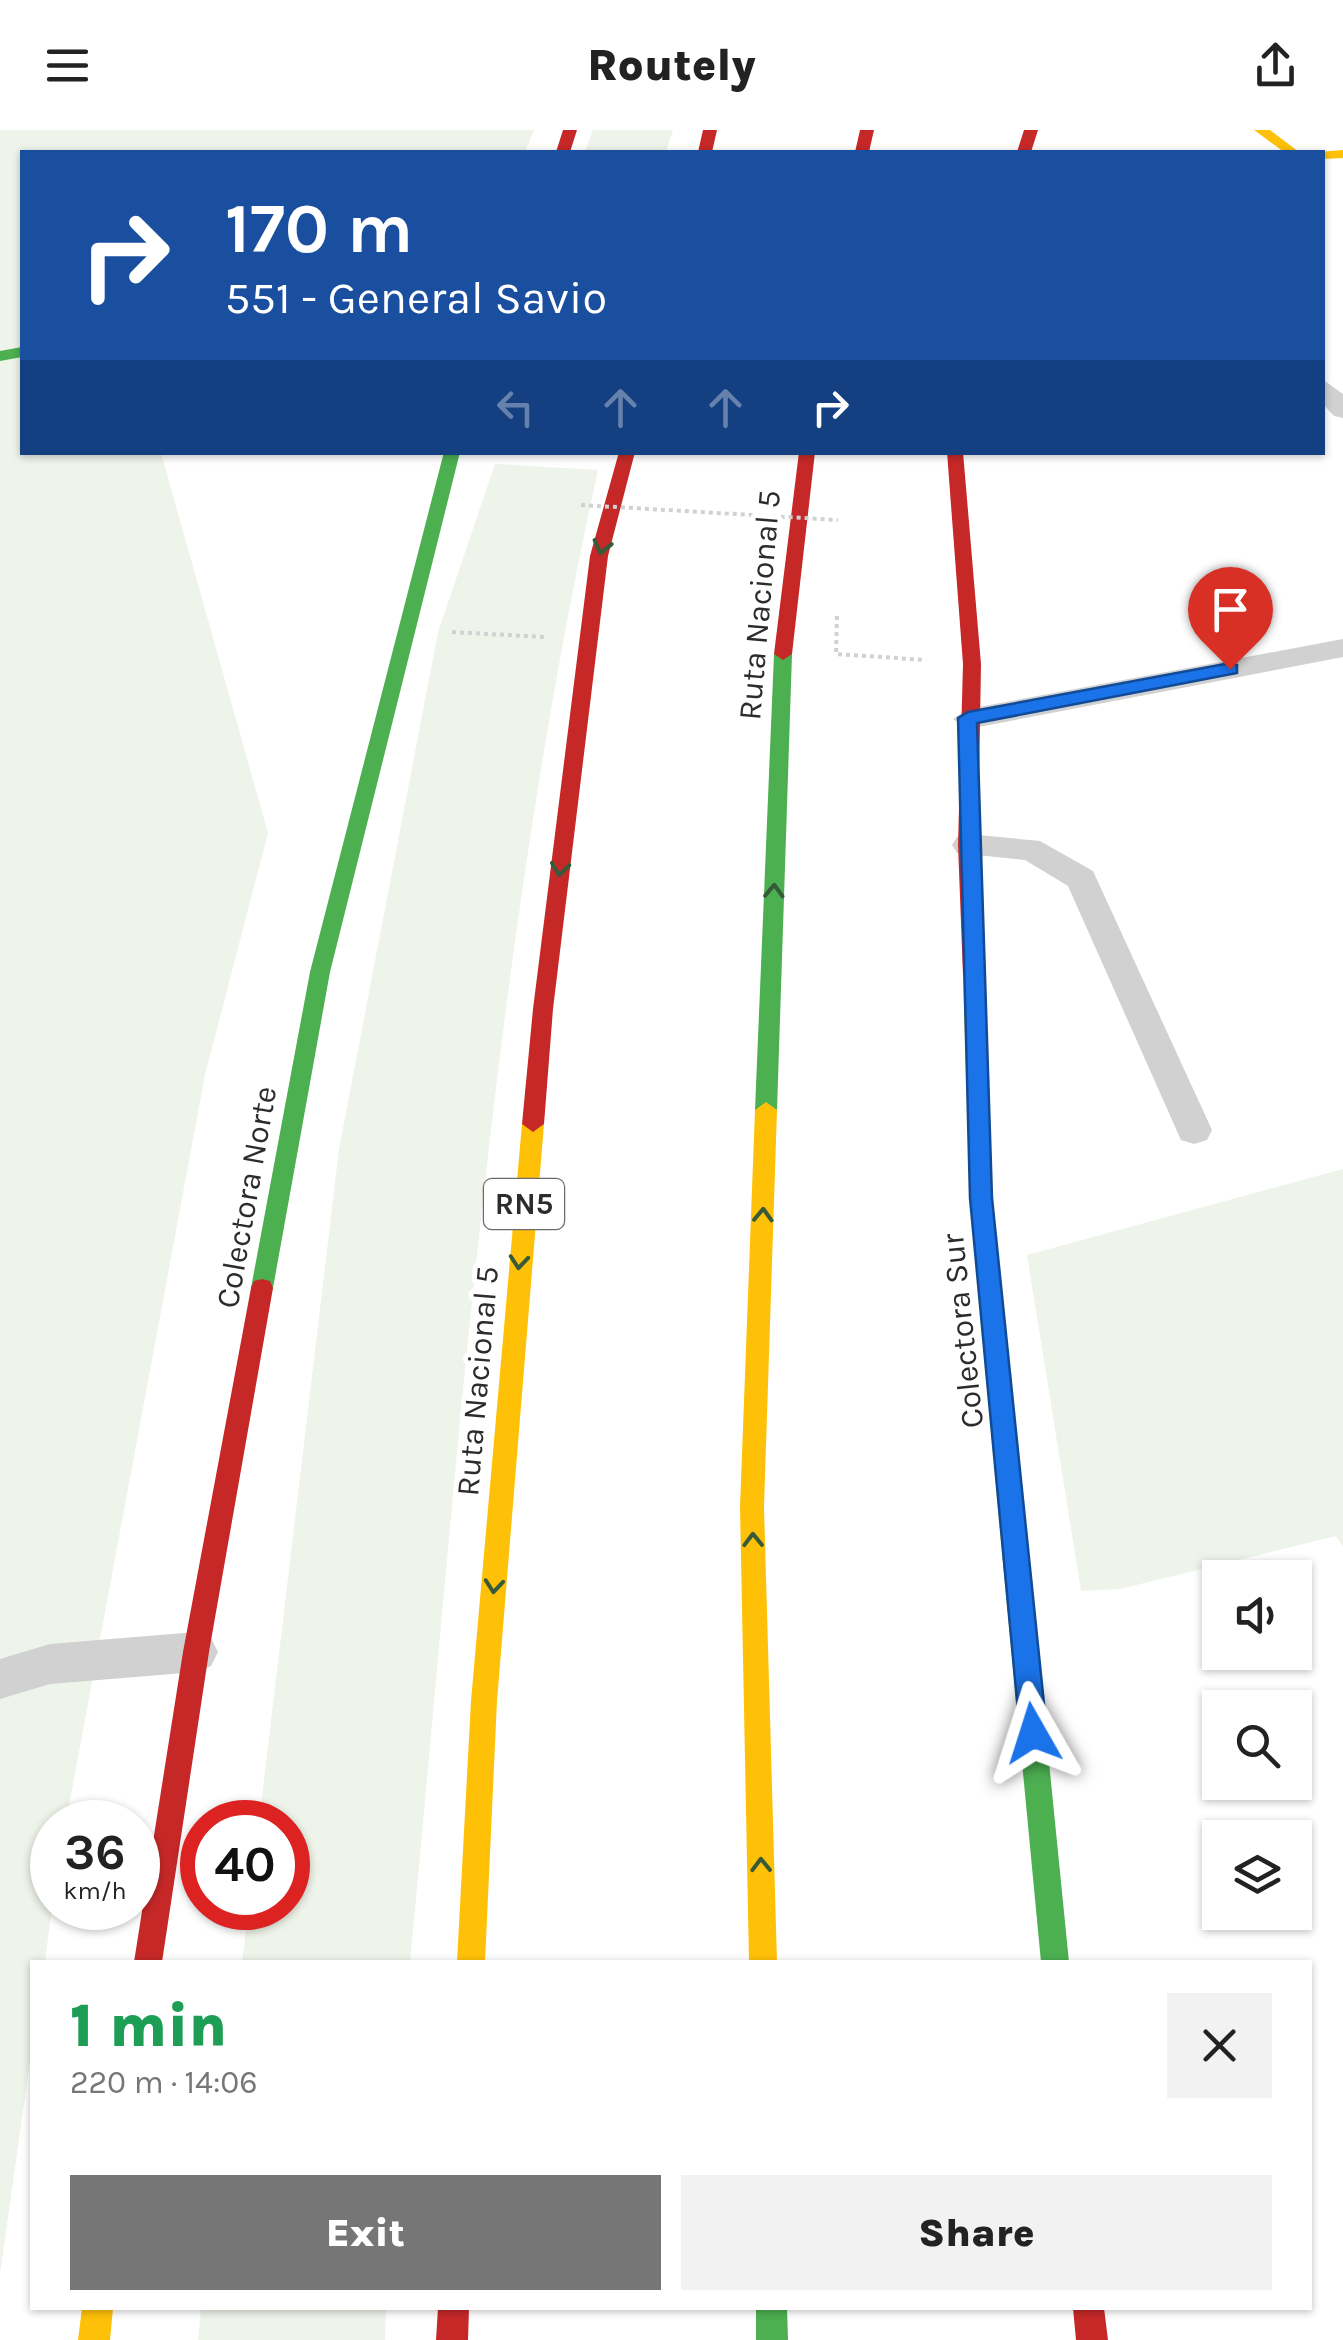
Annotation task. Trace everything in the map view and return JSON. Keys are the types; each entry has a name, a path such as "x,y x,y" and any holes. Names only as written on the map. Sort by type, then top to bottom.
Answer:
{"main road":[{"path":"1261,130 1289,150"},
{"name":"Colectora Norte","path":"148,1960 196,1652 320,972 451,455"},
{"name":"Ruta Nacional 5","path":"471,1960 484,1701 542,1009 599,556 626,455"},
{"name":"Ruta Nacional 5","path":"763,1960 752,1508 784,625 807,455"},
{"path":"803,478 819,455"},
{"name":"Colectora Sur","path":"955,455 972,664 968,845 981,1198 1055,1960"},
{"path":"94,2340 98,2310"},
{"path":"452,2340 454,2310"},
{"path":"772,2310 772,2340"},
{"path":"1089,2310 1092,2340"}],"street":[{"path":"1325,390 1343,410"},
{"path":"968,718 1343,648"},
{"path":"968,845 1010,845 1050,854 1081,879 1194,1130"},
{"path":"0,1678 50,1664 196,1652"}],"path":[{"path":"578,524 581,505 838,520 838,539"},
{"path":"837,596 836,654 972,664"},
{"path":"406,630 561,638"}],"shaded area":[{"path":"0,130 534,130 526,150 20,150 20,455 162,455 268,833 205,1075 70,1800 30,1800 30,1930 49,1930 45,1960 30,1960 30,2061 0,2274"},
{"path":"593,130 673,130 667,150 586,150"},
{"path":"495,464 598,470 561,654 504,1026 462,1400 410,1960 242,1960 246,1930 310,1930 310,1800 262,1800 339,1149 438,632"},
{"path":"1343,1169 1343,1547 1336,1536 1238,1560 1202,1560 1202,1569 1120,1589 1081,1591 1027,1255"},
{"path":"201,2310 386,2310 385,2340 198,2340"}],"traffic: fast":[{"path":"0,356 20,352"},
{"path":"262,1288 320,972 451,455"},
{"path":"766,1110 783,654"},
{"path":"1015,1552 1055,1960"},
{"path":"772,2310 772,2340"}],"traffic: slow":[{"path":"1261,130 1289,150"},
{"path":"1325,155 1343,154"},
{"path":"973,975 981,1198 1015,1552"},
{"path":"763,1960 752,1507 766,1110"},
{"path":"471,1960 484,1701 533,1124"},
{"path":"94,2340 98,2310"}],"traffic: jam":[{"path":"564,150 570,130"},
{"path":"705,150 710,130"},
{"path":"862,150 867,130"},
{"path":"1025,150 1031,130"},
{"path":"533,1124 543,1009 599,556 626,455"},
{"path":"783,654 807,455"},
{"path":"955,455 972,664 968,845 973,975"},
{"path":"148,1960 196,1652 262,1288"},
{"path":"452,2340 454,2310"},
{"path":"1089,2310 1092,2340"}],"route":[{"path":"1033,1733 981,1198 968,845 968,718 1230,669"}]}
